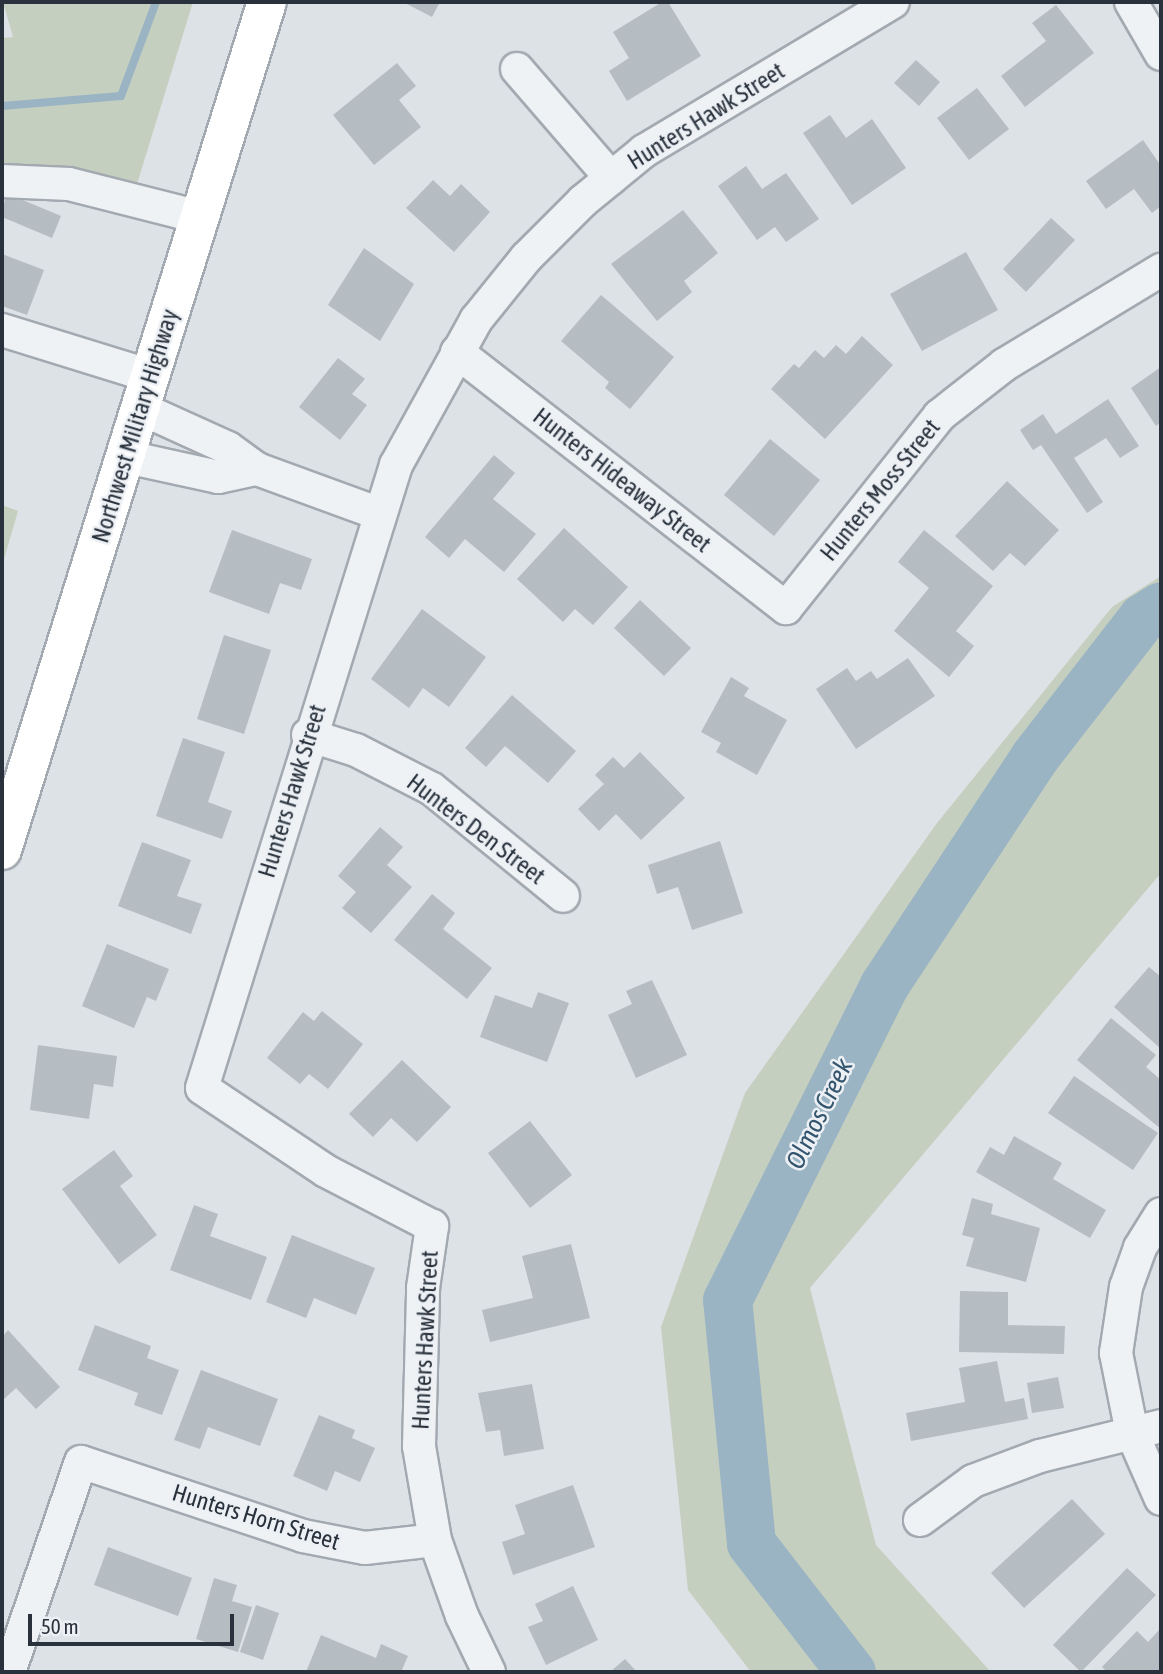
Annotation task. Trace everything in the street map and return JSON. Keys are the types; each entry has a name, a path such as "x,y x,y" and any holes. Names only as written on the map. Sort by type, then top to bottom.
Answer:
{"main road":[{"name":"Northwest Military Highway","path":"2,850 267,2"}],"street":[{"name":"Hunters Hawk Street","path":"489,1672 435,1540 419,1446 418,1384 432,1226 326,1171 202,1088 308,735 396,465 476,320 526,258 611,178 711,108 892,2"},
{"path":"1131,2 1161,54"},
{"path":"517,69 611,178"},
{"path":"2,181 69,184 200,217"},
{"name":"Hunters Moss Street","path":"786,608 939,416 1004,365 1161,270"},
{"path":"2,330 146,393 257,469 380,514"},
{"name":"Hunters Hideaway Street","path":"457,352 786,608"},
{"path":"127,457 218,477 257,469"},
{"name":"Hunters Den Street","path":"308,735 356,750 432,789 564,896"},
{"path":"1161,1214 1140,1248 1119,1320 1116,1353 1147,1430 1161,1499"},
{"path":"920,1520 973,1481 1040,1455 1147,1430"},
{"name":"Hunters Horn Street","path":"9,1672 81,1462 303,1536 365,1548 435,1540"}],"green space":[{"path":"3,2 193,2 137,184 2,169 2,38 13,37"},
{"path":"2,505 18,511 2,566"},
{"path":"1161,576 1161,873 810,1288 876,1545 991,1672 751,1672 688,1590 661,1327 745,1093 937,823 1112,607"}],"building":[{"path":"403,2 440,2 432,17"},
{"path":"662,2 668,2 701,56 627,101 609,71 629,58 613,32"},
{"path":"1056,5 1094,53 1025,107 1001,76 1046,41 1032,23"},
{"path":"916,60 940,82 919,106 894,83"},
{"path":"397,63 416,86 399,100 421,127 374,165 333,115"},
{"path":"977,88 1009,129 969,160 937,118"},
{"path":"830,115 846,138 872,119 906,168 852,205 803,133"},
{"path":"1143,140 1161,166 1161,206 1152,213 1134,189 1106,209 1086,181"},
{"path":"746,166 762,189 786,173 819,219 786,242 775,227 757,240 718,186"},
{"path":"433,180 450,196 461,184 490,212 454,252 406,208"},
{"path":"6,193 61,216 52,238 2,217"},
{"path":"683,210 718,253 684,281 692,292 657,321 611,264"},
{"path":"1051,218 1075,240 1026,292 1003,269"},
{"path":"364,248 414,284 380,341 328,305"},
{"path":"966,252 998,310 922,351 890,294"},
{"path":"2,254 44,270 27,315 2,306"},
{"path":"601,295 674,357 630,409 605,388 609,382 561,341"},
{"path":"862,336 893,365 825,439 771,389 794,364 799,368 815,350 824,358 836,345 846,354"},
{"path":"338,358 365,379 352,394 367,405 340,440 299,407"},
{"path":"1161,367 1161,422 1156,426 1131,388"},
{"path":"1108,399 1139,446 1120,458 1106,438 1074,458 1103,502 1087,513 1041,445 1033,450 1020,430 1043,414 1056,434"},
{"path":"770,439 820,480 774,536 724,495"},
{"path":"494,455 515,473 493,499 536,534 504,572 465,539 449,558 425,537"},
{"path":"1007,481 1059,530 1025,566 1010,553 993,571 955,536"},
{"path":"564,528 628,587 593,625 575,609 563,622 517,579"},
{"path":"232,530 312,559 301,590 280,583 269,614 209,592"},
{"path":"924,530 993,586 956,631 974,646 949,677 894,631 929,588 898,562"},
{"path":"640,600 691,648 664,676 614,628"},
{"path":"422,609 486,657 449,707 423,688 409,708 371,679"},
{"path":"224,635 271,650 244,734 197,719"},
{"path":"908,658 935,696 856,749 816,689 847,668 856,681 871,671 877,679"},
{"path":"731,677 749,688 744,696 787,720 757,775 716,752 721,743 701,732"},
{"path":"512,695 576,751 548,783 505,746 486,767 465,748"},
{"path":"183,738 225,752 208,802 232,811 222,839 156,816"},
{"path":"640,752 685,798 641,840 616,814 599,831 578,809 604,784 595,775 613,757 624,768"},
{"path":"380,827 403,847 387,865 412,887 371,933 342,908 356,892 338,876"},
{"path":"720,841 743,913 692,930 678,887 657,894 648,865"},
{"path":"142,842 191,860 177,896 202,904 191,934 118,906"},
{"path":"432,894 455,913 443,929 492,968 467,999 394,940"},
{"path":"107,944 169,969 156,1001 147,997 134,1028 82,1006"},
{"path":"1149,967 1161,977 1161,1049 1114,1007"},
{"path":"652,980 687,1055 636,1078 608,1015 632,1004 626,991"},
{"path":"538,992 569,1003 547,1062 480,1037 495,995 532,1008"},
{"path":"322,1011 363,1044 328,1089 309,1074 300,1084 267,1058 303,1012 314,1021"},
{"path":"1111,1018 1156,1055 1146,1067 1161,1080 1161,1129 1077,1060"},
{"path":"38,1045 117,1056 113,1087 94,1084 89,1119 30,1110"},
{"path":"402,1060 451,1107 417,1142 391,1118 373,1137 349,1114"},
{"path":"1074,1076 1158,1133 1133,1170 1048,1113"},
{"path":"530,1121 572,1175 530,1208 488,1153"},
{"path":"1014,1136 1062,1163 1053,1179 1106,1210 1090,1238 976,1172 990,1147 1004,1155"},
{"path":"114,1150 133,1176 120,1186 157,1235 119,1264 62,1189"},
{"path":"972,1198 993,1204 991,1214 1040,1228 1026,1282 966,1266 974,1238 962,1235"},
{"path":"194,1205 218,1214 210,1236 267,1257 251,1300 170,1270"},
{"path":"292,1235 375,1268 356,1315 314,1298 306,1318 266,1302"},
{"path":"571,1244 590,1318 490,1342 482,1310 533,1298 522,1256"},
{"path":"960,1291 1008,1292 1008,1325 1065,1326 1064,1354 959,1352"},
{"path":"95,1325 151,1346 147,1358 179,1370 162,1415 134,1405 138,1393 78,1370"},
{"path":"8,1330 60,1387 36,1409 16,1388 2,1401 2,1337"},
{"path":"997,1361 1005,1402 1024,1398 1028,1419 911,1441 906,1413 965,1402 959,1368"},
{"path":"201,1370 278,1399 260,1446 208,1427 200,1449 174,1440"},
{"path":"1058,1377 1064,1408 1032,1413 1027,1383"},
{"path":"532,1384 544,1449 504,1456 500,1430 486,1432 478,1393"},
{"path":"319,1415 355,1430 352,1438 375,1448 360,1482 335,1471 327,1491 293,1476"},
{"path":"573,1485 595,1547 513,1575 502,1542 525,1534 515,1505"},
{"path":"1072,1499 1105,1534 1024,1608 991,1573"},
{"path":"108,1547 192,1578 178,1616 94,1585"},
{"path":"1127,1568 1156,1595 1081,1672 1053,1645"},
{"path":"214,1578 237,1585 232,1601 252,1607 238,1652 196,1639"},
{"path":"573,1586 598,1640 546,1665 528,1627 543,1621 535,1604"},
{"path":"256,1605 279,1613 263,1660 240,1652"},
{"path":"1161,1628 1161,1672 1107,1672 1102,1667 1137,1631 1148,1642"},
{"path":"321,1635 376,1658 381,1644 408,1656 401,1672 306,1672"},
{"path":"625,1659 637,1672 610,1672"}],"waterway":[{"path":"2,106 121,96 156,2"},
{"name":"Olmos Creek","path":"851,1672 751,1543 727,1300 884,985 1035,756 1142,618 1161,606"}]}
